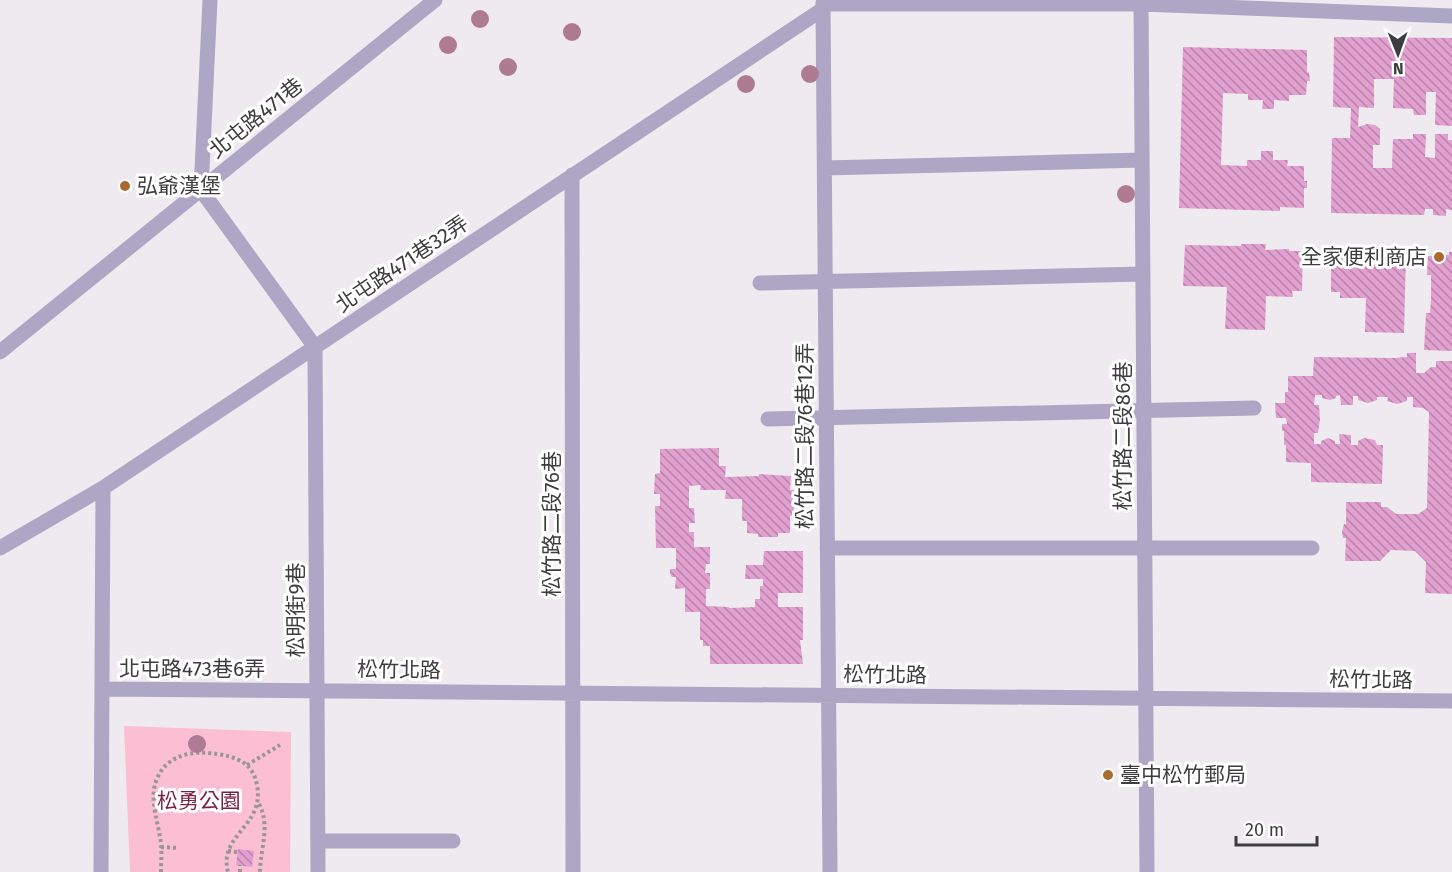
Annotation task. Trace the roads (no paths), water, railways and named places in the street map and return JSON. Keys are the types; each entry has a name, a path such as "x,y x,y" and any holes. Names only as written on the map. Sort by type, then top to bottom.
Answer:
{"street":[{"path":"210,0 201,190 315,347"},
{"name":"北屯路471巷","path":"0,352 429,2"},
{"path":"823,4 1141,2 1452,16"},
{"name":"松竹路二段86巷","path":"1141,2 1147,872"},
{"name":"松竹路二段76巷12弄","path":"823,4 830,872"},
{"name":"北屯路471巷32弄","path":"0,548 103,488 572,175 823,4"},
{"path":"825,168 1142,160"},
{"name":"松竹路二段76巷","path":"572,175 573,872"},
{"path":"760,283 1143,274"},
{"name":"松明街9巷","path":"315,347 318,872"},
{"path":"768,419 1254,408"},
{"name":"北屯路473巷6弄","path":"101,872 103,488"},
{"path":"827,548 1311,548"},
{"name":"北屯路473巷6弄","path":"103,690 317,690"},
{"name":"松竹北路","path":"317,690 1452,701"},
{"path":"318,841 453,841"}],"place":[{"name":"弘爺漢堡","path":"125,186"},
{"name":"全家便利商店","path":"1439,257"},
{"name":"臺中松竹郵局","path":"1108,775"}],"park label":[{"name":"松勇公園","path":"199,801"}]}
